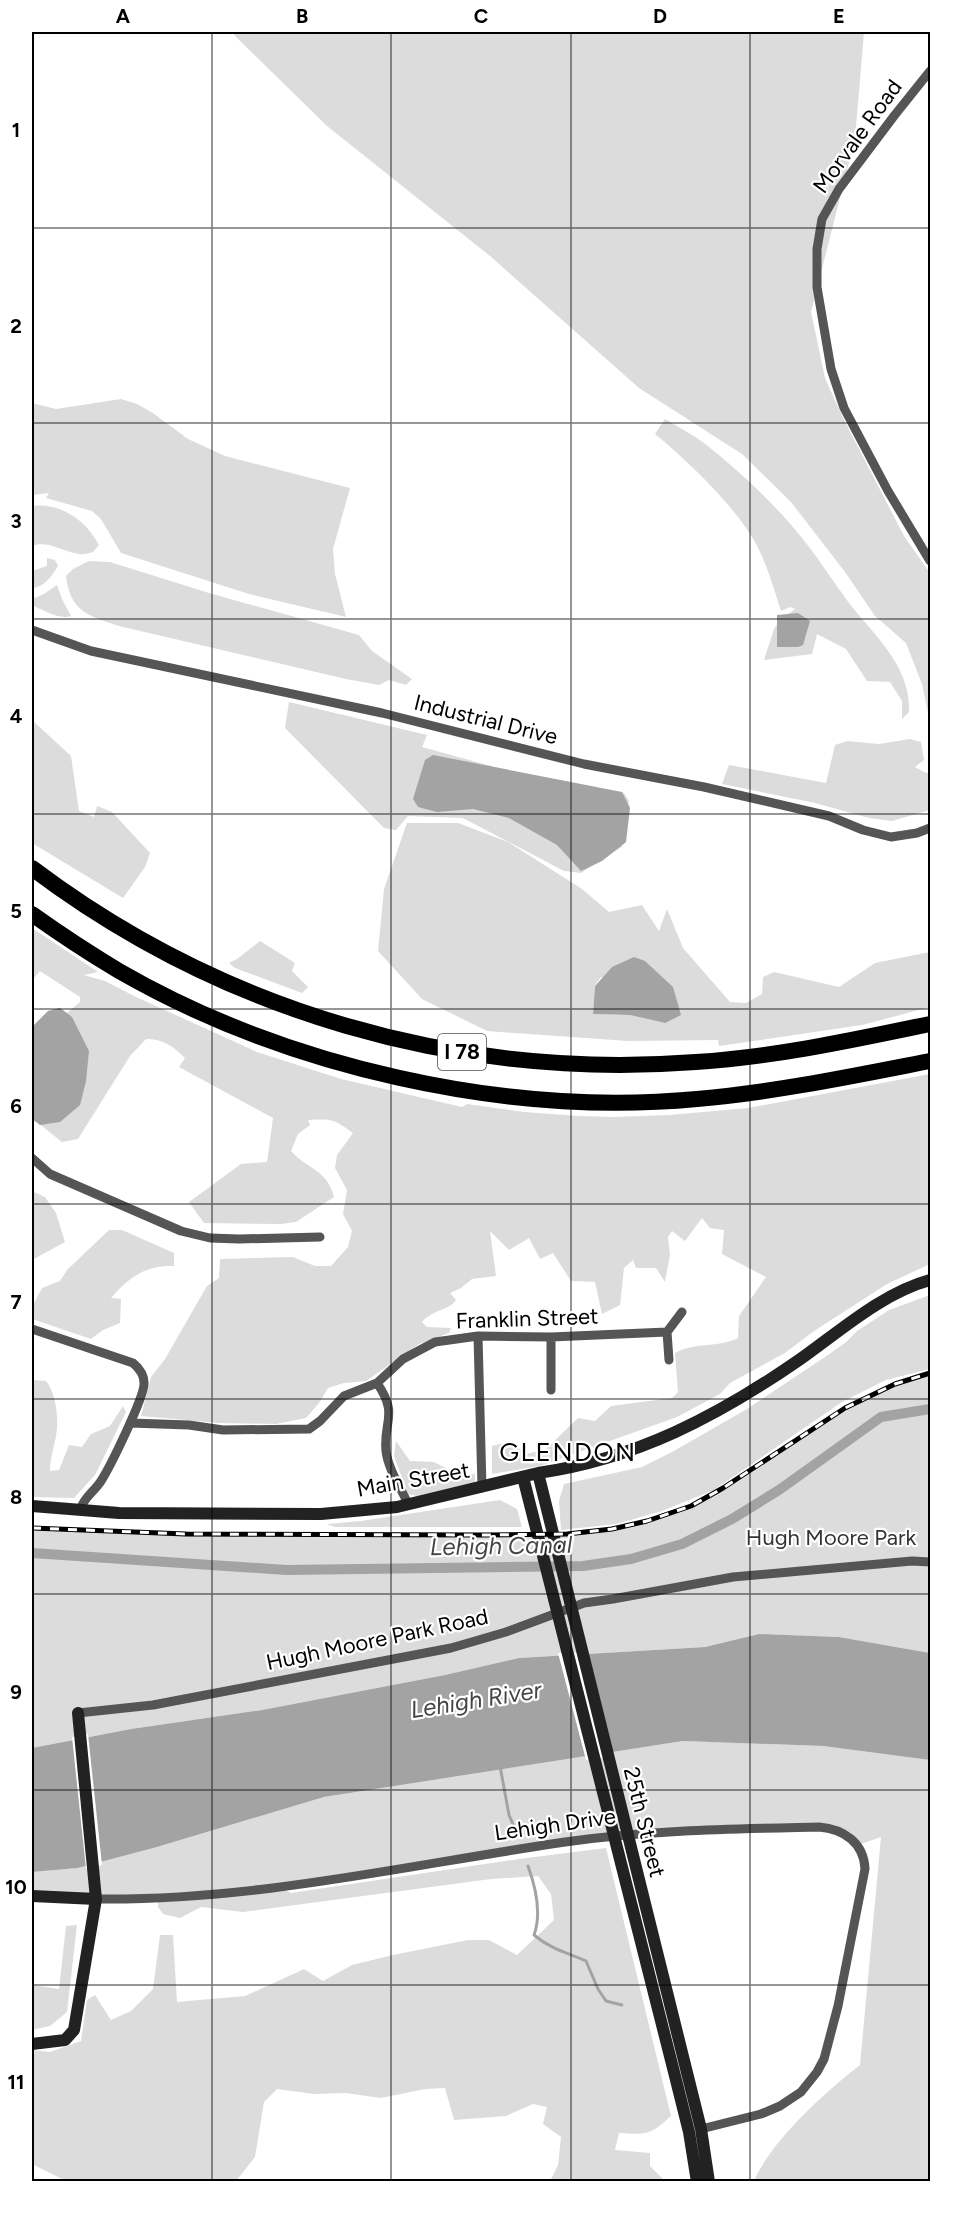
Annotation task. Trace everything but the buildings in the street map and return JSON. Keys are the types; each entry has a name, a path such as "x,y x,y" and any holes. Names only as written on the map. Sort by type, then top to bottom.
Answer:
{"highway":[{"name":"I 78","path":"32,868 84,906 124,930 173,958 235,987 299,1012 364,1031 460,1052 528,1061 595,1065 697,1062 788,1051 930,1024"},
{"name":"I 78","path":"32,914 120,971 212,1016 338,1062 445,1087 550,1100 666,1101 778,1089 930,1061"}],"main road":[{"name":"Main Street","path":"32,1506 119,1513 321,1515 408,1504 538,1473 562,1470 628,1453 690,1427 739,1399 871,1309 913,1285 930,1280"},
{"name":"25th Street","path":"538,1473 637,1900 681,2076 700,2129 708,2181"},
{"name":"25th Street","path":"523,1477 637,1900"},
{"path":"32,2044 65,2040 74,2030 96,1899 78,1713"},
{"name":"Lehigh Drive","path":"32,1896 96,1899"},
{"name":"25th Street","path":"681,2076 697,2181"}],"street":[{"name":"Morvale Road","path":"930,71 839,189 822,219 817,254 818,287 831,369 844,408 888,491 930,561"},
{"name":"Industrial Drive","path":"32,630 91,651 382,713 584,764 704,787 829,816 863,830 891,837 917,833 930,828"},
{"path":"32,1158 50,1174 181,1231 211,1238 320,1237"},
{"path":"669,1360 667,1332 682,1312"},
{"path":"32,1329 133,1363 139,1369 145,1384 130,1423 101,1482 83,1501 80,1510"},
{"name":"Franklin Street","path":"130,1423 189,1425 223,1430 309,1429 344,1396 377,1383 403,1359 435,1342 478,1336 551,1338 667,1332"},
{"path":"478,1336 482,1488"},
{"path":"551,1338 551,1390"},
{"path":"377,1383 386,1397 389,1408 386,1454 408,1504"},
{"name":"Hugh Moore Park Road","path":"78,1713 153,1705 451,1648 506,1632 584,1603 733,1577 912,1561 930,1562"},
{"name":"Lehigh Drive","path":"96,1899 207,1895 278,1889 566,1842 665,1832 819,1827 844,1834 861,1850 864,1875 840,1997 824,2059 809,2082 796,2096 780,2106 753,2116 700,2129"}],"green space":[{"path":"234,32 864,32 855,139 811,312 825,378 842,416 904,536 930,573 930,722 922,684 906,643 875,616 845,572 791,502 742,454 639,388 490,256 327,126 235,36"},
{"path":"121,399 137,404 188,439 225,456 350,488 333,549 335,574 346,617 249,594 121,553 101,519 92,511 46,498 49,493 32,495 32,403 56,409"},
{"path":"665,419 699,440 731,466 758,490 795,529 898,666 908,696 909,712 902,719 902,701 890,682 867,681 846,649 817,634 812,654 764,660 774,629 780,620 795,609 790,607 781,611 761,554 742,522 699,474 655,434"},
{"path":"32,506 52,507 71,515 87,528 99,545 93,552 82,554 44,544 32,546"},
{"path":"47,558 55,560 58,566 47,580 32,589 32,571 47,566"},
{"path":"89,561 110,562 209,593 359,635 372,651 412,679 406,685 389,680 379,685 346,679 119,626 99,619 83,611 77,605 68,588 66,576 73,569"},
{"path":"57,585 71,616 56,616 32,605 32,599"},
{"path":"289,702 427,735 422,747 513,772 624,793 629,801 622,847 581,873 564,871 463,818 408,816 396,830 384,828 285,728"},
{"path":"32,720 71,756 79,811 94,817 97,806 112,812 150,853 145,867 123,898 32,843"},
{"path":"910,739 921,742 924,760 915,767 926,773 930,772 930,810 892,821 869,818 815,803 722,784 729,765 826,783 835,745 847,741 879,744"},
{"path":"407,823 458,823 508,842 582,889 609,912 642,905 659,931 667,909 683,948 730,1002 746,1003 762,994 763,977 774,972 839,987 875,963 930,952 930,1007 862,1025 719,1046 718,1040 628,1041 487,1031 422,999 378,951 384,889","holes":["601,977 665,1023 630,1015 593,1014 595,985"]},
{"path":"32,928 98,972 84,975 105,981 257,1052 341,1079 462,1107 467,1104 524,1112 578,1116 670,1115 748,1108 930,1074 930,1264 887,1284 814,1331 785,1353 730,1383 720,1394 677,1417 540,1466 492,1474 492,1446 510,1441 526,1454 546,1449 578,1418 595,1421 611,1406 672,1398 678,1392 675,1353 690,1347 722,1343 738,1338 739,1316 766,1277 722,1254 724,1230 710,1228 702,1218 685,1241 672,1231 668,1237 670,1254 665,1282 656,1268 636,1268 633,1260 624,1268 620,1305 602,1314 595,1282 571,1281 553,1253 540,1259 529,1238 509,1250 490,1231 496,1276 472,1279 450,1293 456,1300 453,1304 432,1314 422,1322 427,1327 451,1328 449,1333 419,1344 366,1381 344,1383 328,1388 306,1418 276,1424 219,1423 141,1416 151,1377 165,1359 207,1286 219,1278 220,1259 293,1257 315,1266 331,1266 348,1247 352,1231 343,1214 347,1190 335,1168 337,1155 353,1133 332,1121 308,1120 310,1125 298,1134 291,1151 322,1175 334,1197 296,1222 281,1224 204,1223 189,1202 241,1164 267,1162 273,1118 179,1067 185,1058 172,1047 158,1040 146,1039 130,1056 78,1139 62,1142 32,1118 32,1027 48,1011 60,1008 67,1013 80,1002 80,997 40,971 32,980"},
{"path":"260,941 295,963 292,971 308,987 302,993 235,968 229,963"},
{"path":"32,1191 45,1197 56,1213 65,1242 32,1260"},
{"path":"109,1230 122,1230 174,1253 174,1266 147,1270 124,1284 111,1298 121,1299 120,1323 103,1330 91,1339 32,1319 32,1307 42,1288 60,1281 67,1270"},
{"path":"930,1295 930,1369 886,1380 842,1402 714,1490 662,1511 616,1524 561,1530 559,1501 564,1484 642,1467 672,1452 747,1409 828,1355 857,1331 889,1310"},
{"name":"Hugh Moore Park","path":"930,1373 930,1653 839,1637 759,1634 705,1647 519,1658 445,1675 262,1710 131,1729 32,1748 32,1528 157,1533 529,1536 610,1528 650,1519 699,1502 843,1409 886,1389"},
{"path":"32,1380 46,1381 55,1403 57,1428 50,1471 59,1470 69,1445 82,1447 91,1434 110,1426 123,1406 126,1412 95,1475 74,1498 32,1497"},
{"path":"396,1441 410,1461 434,1462 459,1475 475,1474 475,1483 417,1496 408,1494 394,1456"},
{"path":"500,1500 517,1509 522,1527 335,1527 327,1524 361,1521"},
{"path":"683,1741 823,1746 930,1760 930,2181 754,2181 762,2165 800,2118 860,2065 881,1837 858,1845 839,1831 665,1831 283,1889 291,1893 606,1848 671,2116 648,2132 619,2133 615,2150 650,2153 650,2166 665,2181 550,2181 558,2165 561,2137 543,2124 547,2107 533,2104 506,2116 454,2120 445,2088 425,2089 381,2098 345,2093 314,2094 277,2089 264,2102 255,2157 236,2181 66,2181 32,2164 32,2050 50,2052 81,2041 87,2000 95,1995 111,2020 131,2011 153,1989 160,1935 173,1935 177,2002 245,1996 304,1969 323,1981 352,1965 468,1940 489,1940 517,1955 554,1920 551,1894 538,1876 491,1879 243,1912 201,1907 180,1918 163,1914 158,1907 158,1898 32,1896 32,1872 78,1868 324,1797"},
{"path":"77,1925 67,2012 50,2026 32,2030 32,1985 59,1989 66,1926"}],"water":[{"path":"798,613 810,621 803,645 777,647 777,615"},
{"path":"433,755 622,792 630,808 626,842 602,861 581,871 557,845 509,818 473,809 437,812 418,807 413,799 425,760"},
{"path":"634,957 645,961 673,987 681,1015 665,1023 630,1015 593,1014 595,986 612,967"},
{"path":"60,1008 72,1017 89,1051 86,1081 80,1105 60,1122 40,1125 32,1119 32,1027 48,1011"},
{"name":"Lehigh River","path":"759,1634 839,1637 930,1653 930,1760 823,1746 683,1741 324,1797 78,1868 32,1872 32,1748 131,1729 262,1710 445,1675 519,1658 705,1647"}],"pier":[{"path":"587,1652 613,1756 586,1760 558,1653"},
{"path":"88,1734 102,1865 86,1869 72,1737"}],"waterway":[{"name":"Lehigh Canal","path":"32,1553 286,1570 583,1566 631,1559 682,1544 732,1519 779,1490 881,1417 930,1409"},
{"path":"500,1766 509,1815 516,1831"},
{"path":"528,1866 537,1900 538,1918 534,1935 553,1947 586,1961 606,2001 622,2005"}],"railway":[{"path":"32,1528 186,1534 484,1535 567,1534 612,1529 647,1521 691,1506 723,1488 845,1408 895,1384 930,1373"}],"district":[{"name":"GLENDON","path":"568,1452"}]}
